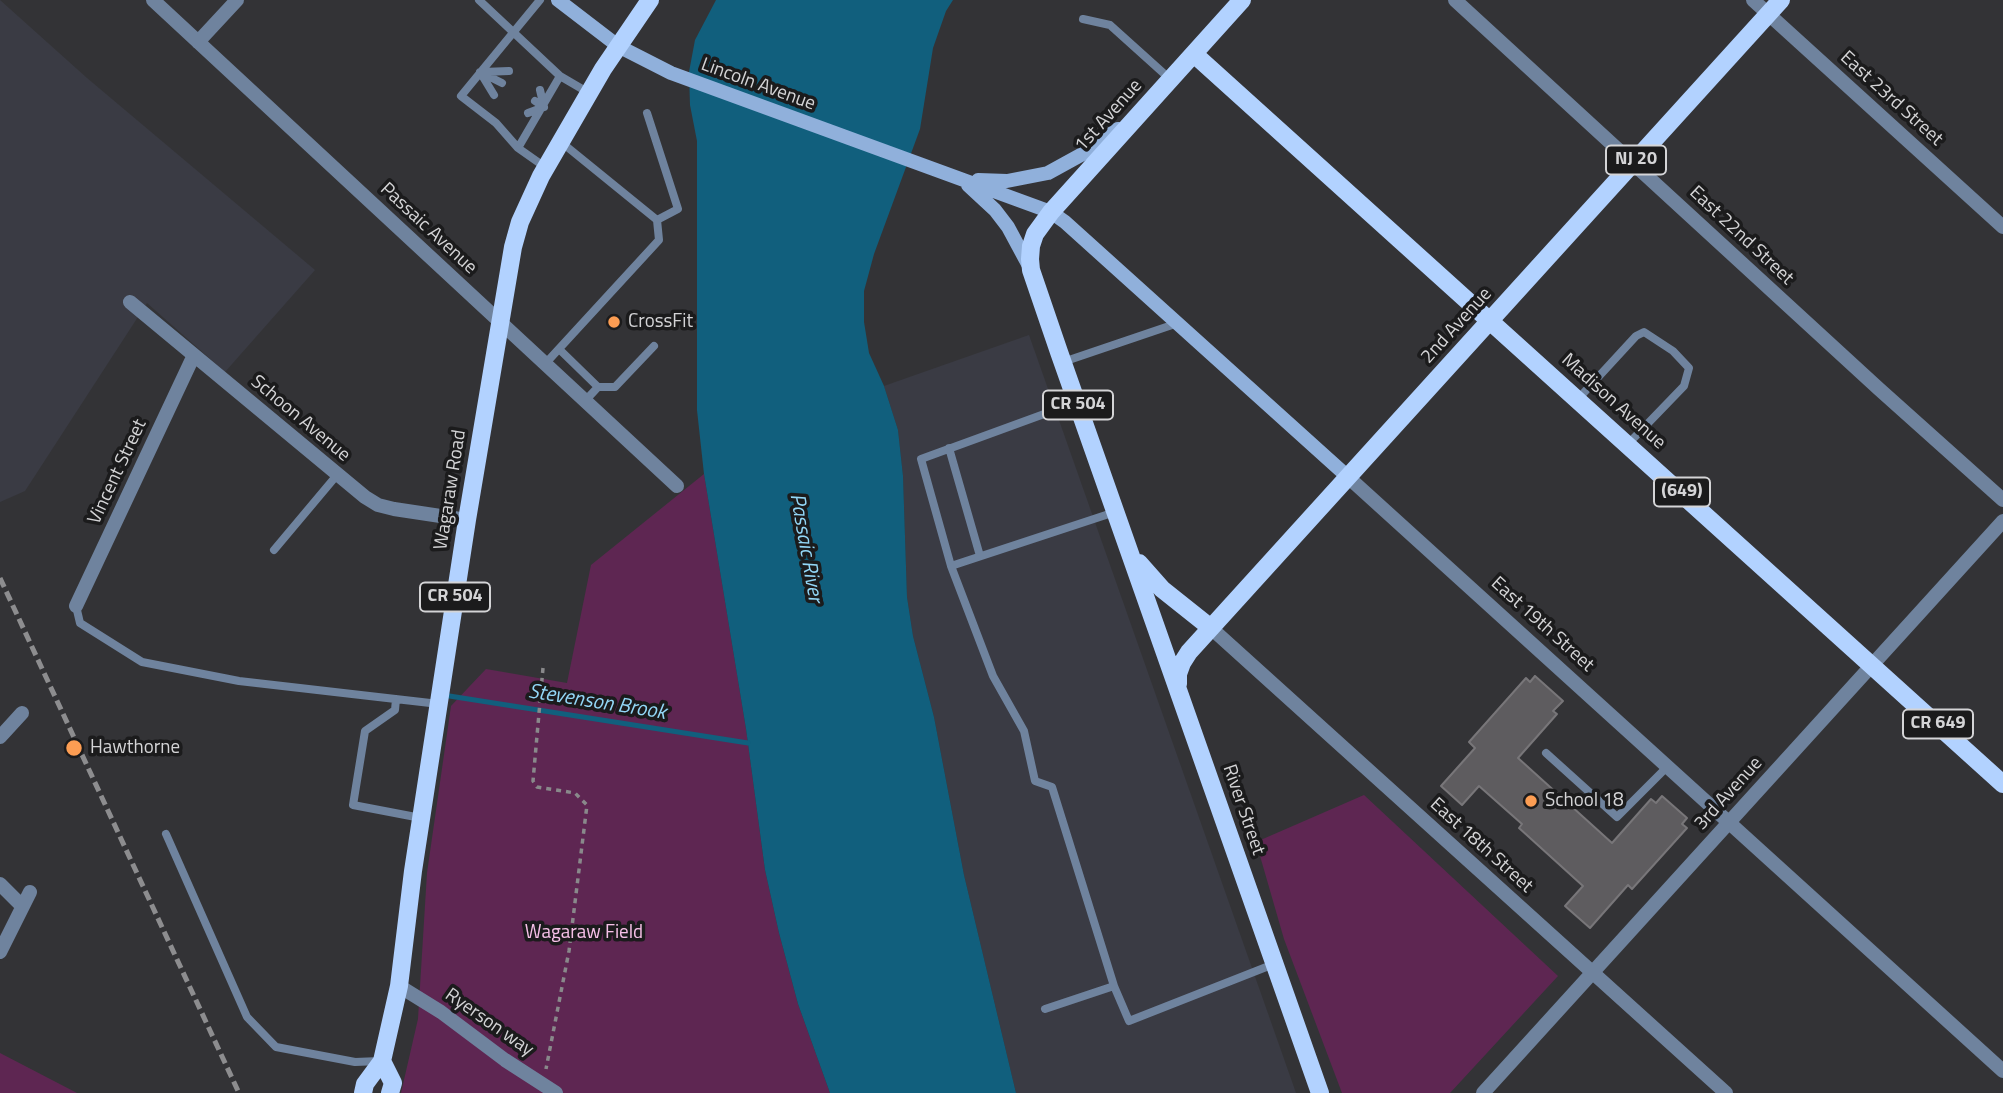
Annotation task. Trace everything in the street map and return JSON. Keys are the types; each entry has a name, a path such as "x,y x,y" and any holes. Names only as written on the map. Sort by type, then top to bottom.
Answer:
{"main road":[{"name":"Lincoln Avenue","path":"558,0 618,46 671,74 1051,212"},
{"name":"Wagaraw Road","path":"363,1093 365,1084 382,1061 399,986 421,818 467,520 500,322 520,222 546,168 589,93 650,0"},
{"name":"1st Avenue","path":"1031,270 1031,246 1035,234 1051,212 1242,0"},
{"name":"2nd Avenue","path":"1178,687 1178,674 1182,663 1211,628 1781,0"},
{"name":"Madison Avenue","path":"1194,54 2003,783"},
{"name":"CR 504","path":"959,178 1007,181 1048,173 1088,151 1149,103"},
{"name":"River Street","path":"959,178 995,210 1021,247 1031,270 1320,1093"},
{"name":"East 19th Street","path":"1051,212 1348,477"},
{"name":"River Street","path":"1125,541 1149,576 1185,609 1211,628"},
{"name":"Wagaraw Road","path":"382,1061 393,1083 390,1093"}],"street":[{"name":"Passaic Avenue","path":"153,0 677,486"},
{"path":"198,42 237,0"},
{"name":"East 22nd Street","path":"1455,0 2003,500"},
{"name":"East 23rd Street","path":"1753,0 2003,227"},
{"name":"Schoon Avenue","path":"130,302 337,475 378,505 467,520"},
{"name":"Vincent Street","path":"76,606 194,355"},
{"name":"East 19th Street","path":"1348,477 2003,1071"},
{"name":"3rd Avenue","path":"1483,1093 2003,521"},
{"name":"East 18th Street","path":"1211,628 1726,1093"},
{"path":"0,737 23,713"},
{"path":"0,884 22,906"},
{"path":"0,953 30,892"},
{"name":"Ryerson way","path":"399,986 441,1012 556,1093"}],"lane":[{"path":"479,0 560,76 589,93"},
{"path":"540,0 461,96 496,123 518,148 546,168"},
{"path":"1083,19 1110,25 1170,79"},
{"path":"480,72 509,71"},
{"path":"480,72 502,83"},
{"path":"480,72 494,95"},
{"path":"518,148 560,76"},
{"path":"540,90 544,107"},
{"path":"535,101 544,107"},
{"path":"528,113 544,107"},
{"path":"647,113 678,209 657,220"},
{"path":"545,364 659,240 657,220 561,142"},
{"path":"1063,362 1178,323"},
{"path":"1578,399 1636,336 1644,332 1673,351 1689,368 1684,386 1628,444"},
{"path":"559,349 598,387 615,387 654,346"},
{"path":"585,401 598,387"},
{"path":"1077,402 921,459 951,565 993,676 1024,731 1035,781 1052,787 1114,986 1129,1021 1275,964"},
{"path":"949,448 980,556"},
{"path":"274,550 337,475"},
{"path":"951,565 1115,512"},
{"path":"76,606 80,624 142,662 239,681 439,704"},
{"path":"396,699 396,710 365,731 353,805 421,818"},
{"path":"1546,753 1617,817 1668,765"},
{"path":"166,834 247,1017 276,1047 355,1062 382,1061"},
{"path":"1045,1009 1114,986"}],"path":[{"path":"543,668 533,781 537,787 575,793 587,805 569,951 543,1085"}],"shaded area":[{"path":"0,0 87,78 315,270 225,372 147,303 25,491 0,502"},
{"path":"1029,335 1296,1093 1016,1093 964,875 934,717 913,636 907,597 903,476 898,430 884,386"}],"green space":[{"name":"Wagaraw Field","path":"704,474 746,729 765,870 798,1004 830,1093 401,1093 418,1019 427,873 451,706 486,669 567,683 591,565"},
{"path":"1364,795 1558,976 1450,1093 1342,1093 1284,939 1256,842"},
{"path":"0,1053 77,1093 0,1093"}],"water":[{"name":"Passaic River","path":"716,0 953,0 946,11 933,48 920,129 874,254 864,291 864,322 869,353 884,386 898,430 903,476 907,597 913,636 934,717 964,875 1016,1093 830,1093 798,1004 765,870 746,729 704,474 697,410 697,141 690,105 689,72 695,40"}],"building":[{"name":"School 18","path":"1535,676 1563,701 1553,711 1557,714 1518,758 1612,843 1651,799 1656,803 1662,796 1687,818 1682,824 1687,828 1632,889 1628,885 1590,928 1565,906 1583,886 1519,828 1522,824 1479,786 1462,805 1441,786 1475,748 1469,742 1526,678 1530,682"}],"waterway":[{"name":"Stevenson Brook","path":"443,695 748,743"}],"railway":[{"path":"0,578 239,1093"}],"place":[{"name":"CrossFit","path":"614,322"},
{"name":"Hawthorne","path":"74,748"},
{"name":"School 18","path":"1531,801"}]}
